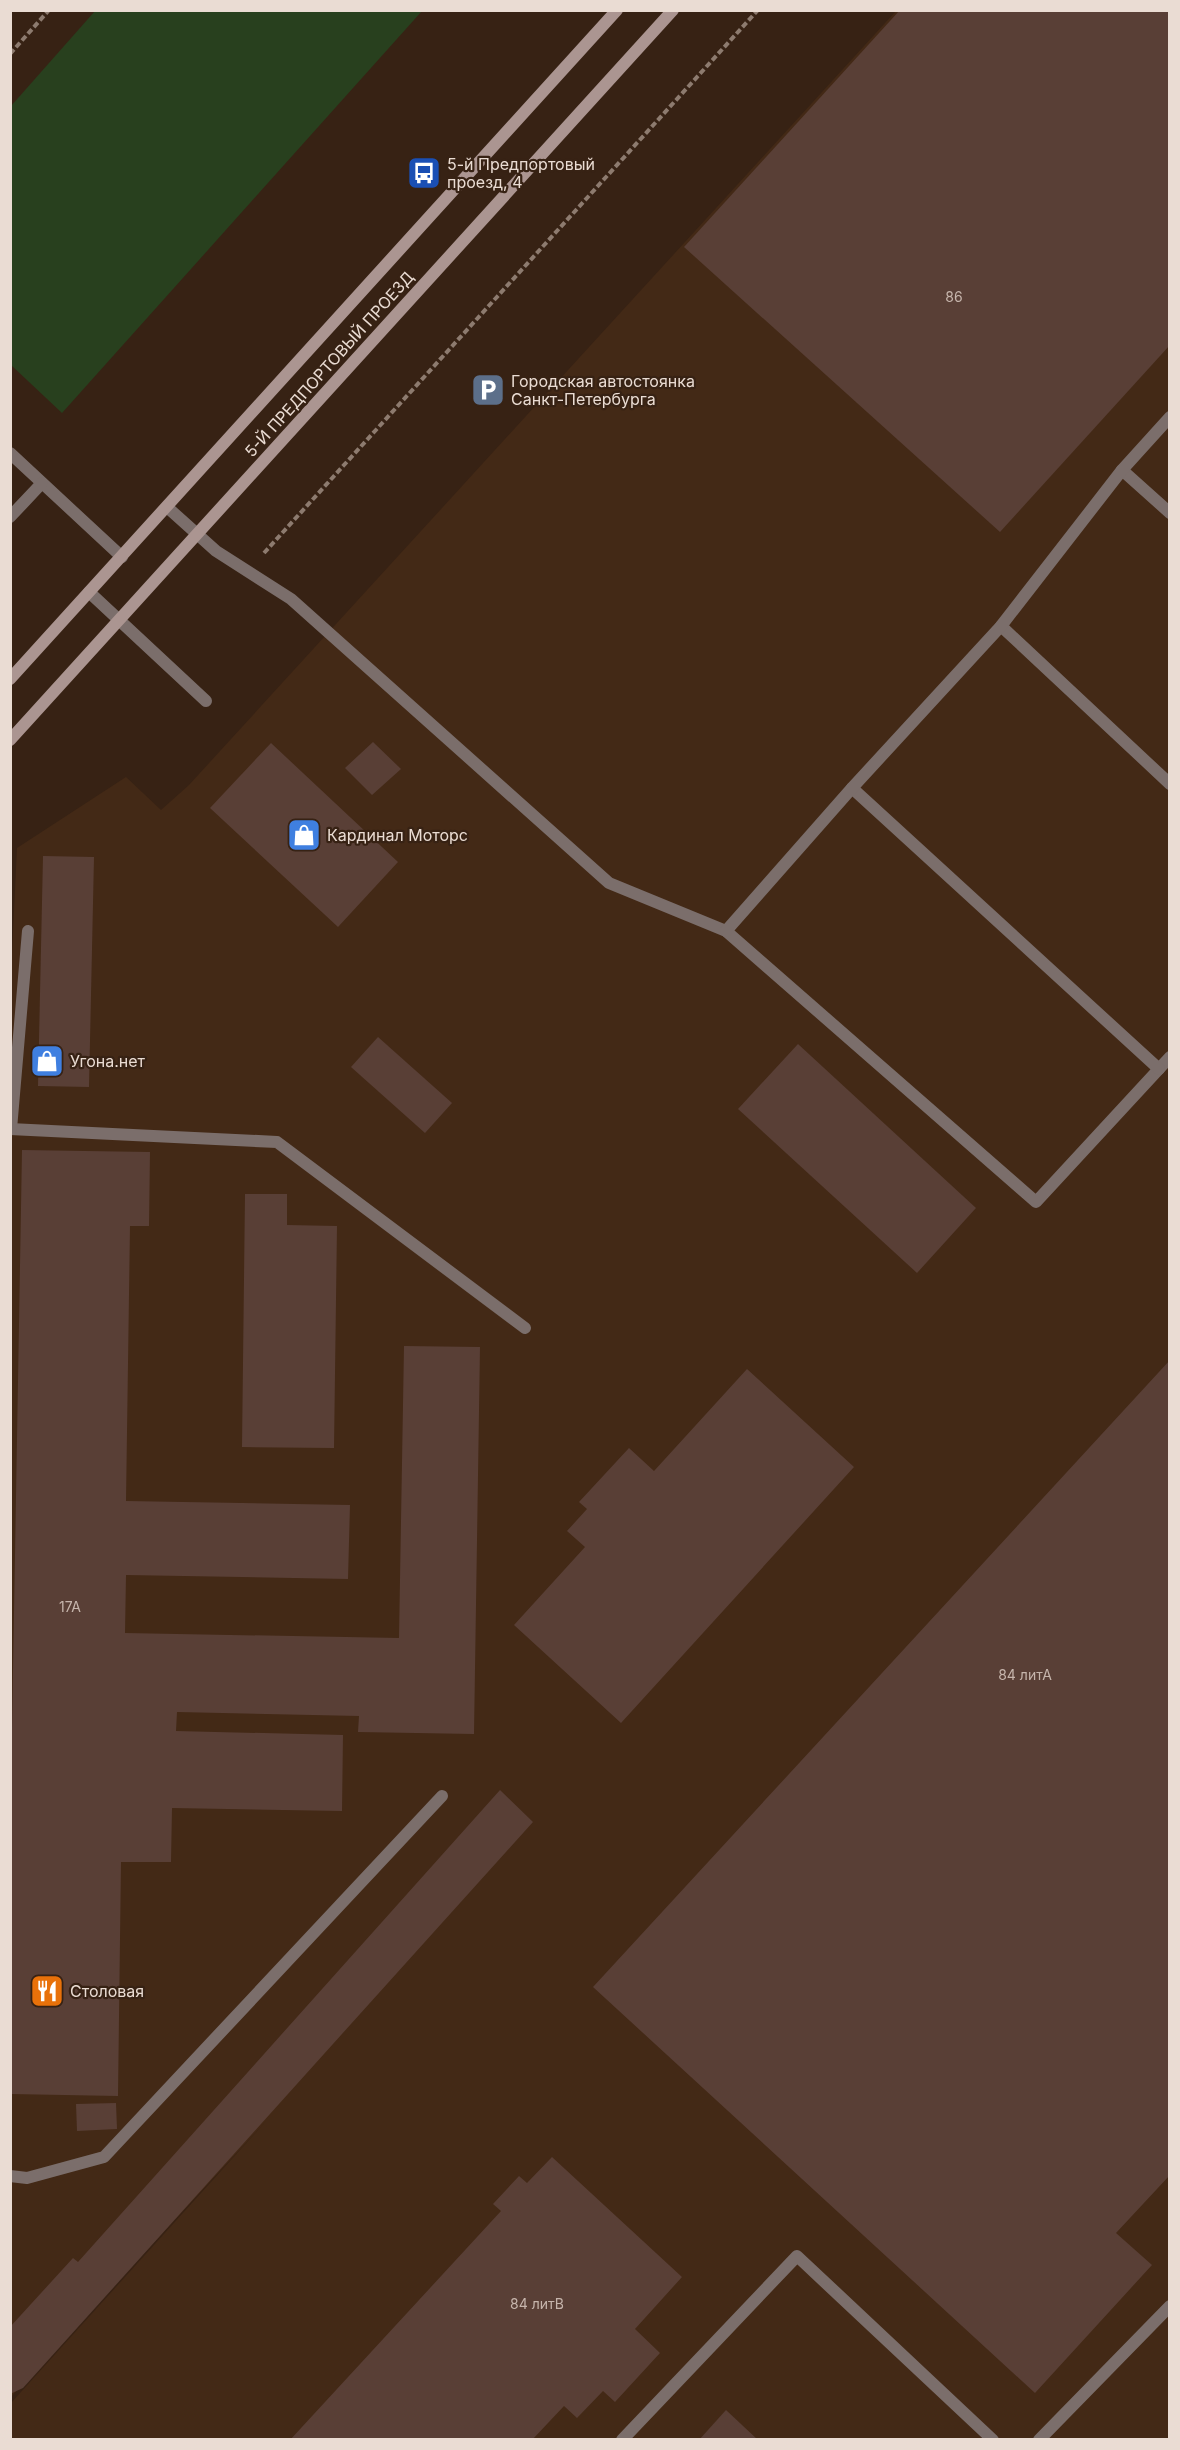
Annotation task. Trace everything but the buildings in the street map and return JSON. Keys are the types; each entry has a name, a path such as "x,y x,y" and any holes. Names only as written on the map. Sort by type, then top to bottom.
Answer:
{"street":[{"name":"5-Й ПРЕДПОРТОВЫЙ ПРОЕЗД","path":"10,679 617,10"},
{"name":"5-Й ПРЕДПОРТОВЫЙ ПРОЕЗД","path":"10,740 674,10"}],"lane":[{"path":"726,931 852,788 1000,626 1122,470 1170,417"},
{"path":"10,453 122,557"},
{"path":"1122,470 1170,513"},
{"path":"10,517 42,483"},
{"path":"166,507 216,551 291,599 609,883 726,931 1036,1202 1170,1057"},
{"path":"89,592 206,701"},
{"path":"1000,626 1170,783"},
{"path":"852,788 1159,1069"},
{"path":"28,931 11,1129 277,1142 525,1328"},
{"path":"10,2176 27,2178 104,2157 442,1796"},
{"path":"622,2439 797,2256 993,2439"},
{"path":"1039,2439 1170,2306"}],"path":[{"path":"10,54 49,10"},
{"path":"247,572 758,10"}],"shaded area":[{"path":"896,11 1169,11 1169,2439 11,2439 11,2403 268,2119 11,2397 10,995 17,848 126,777 161,810 189,785"}],"green space":[{"path":"95,11 422,11 62,413 11,365 11,106"}],"place":[{"name":"5-й Предпортовый проезд, 4","path":"424,173"},
{"name":"Городская автостоянка Санкт-Петербурга","path":"488,390"},
{"name":"Кардинал Моторс","path":"304,835"},
{"name":"Угона.нет","path":"47,1061"},
{"name":"Столовая","path":"47,1991"}]}
